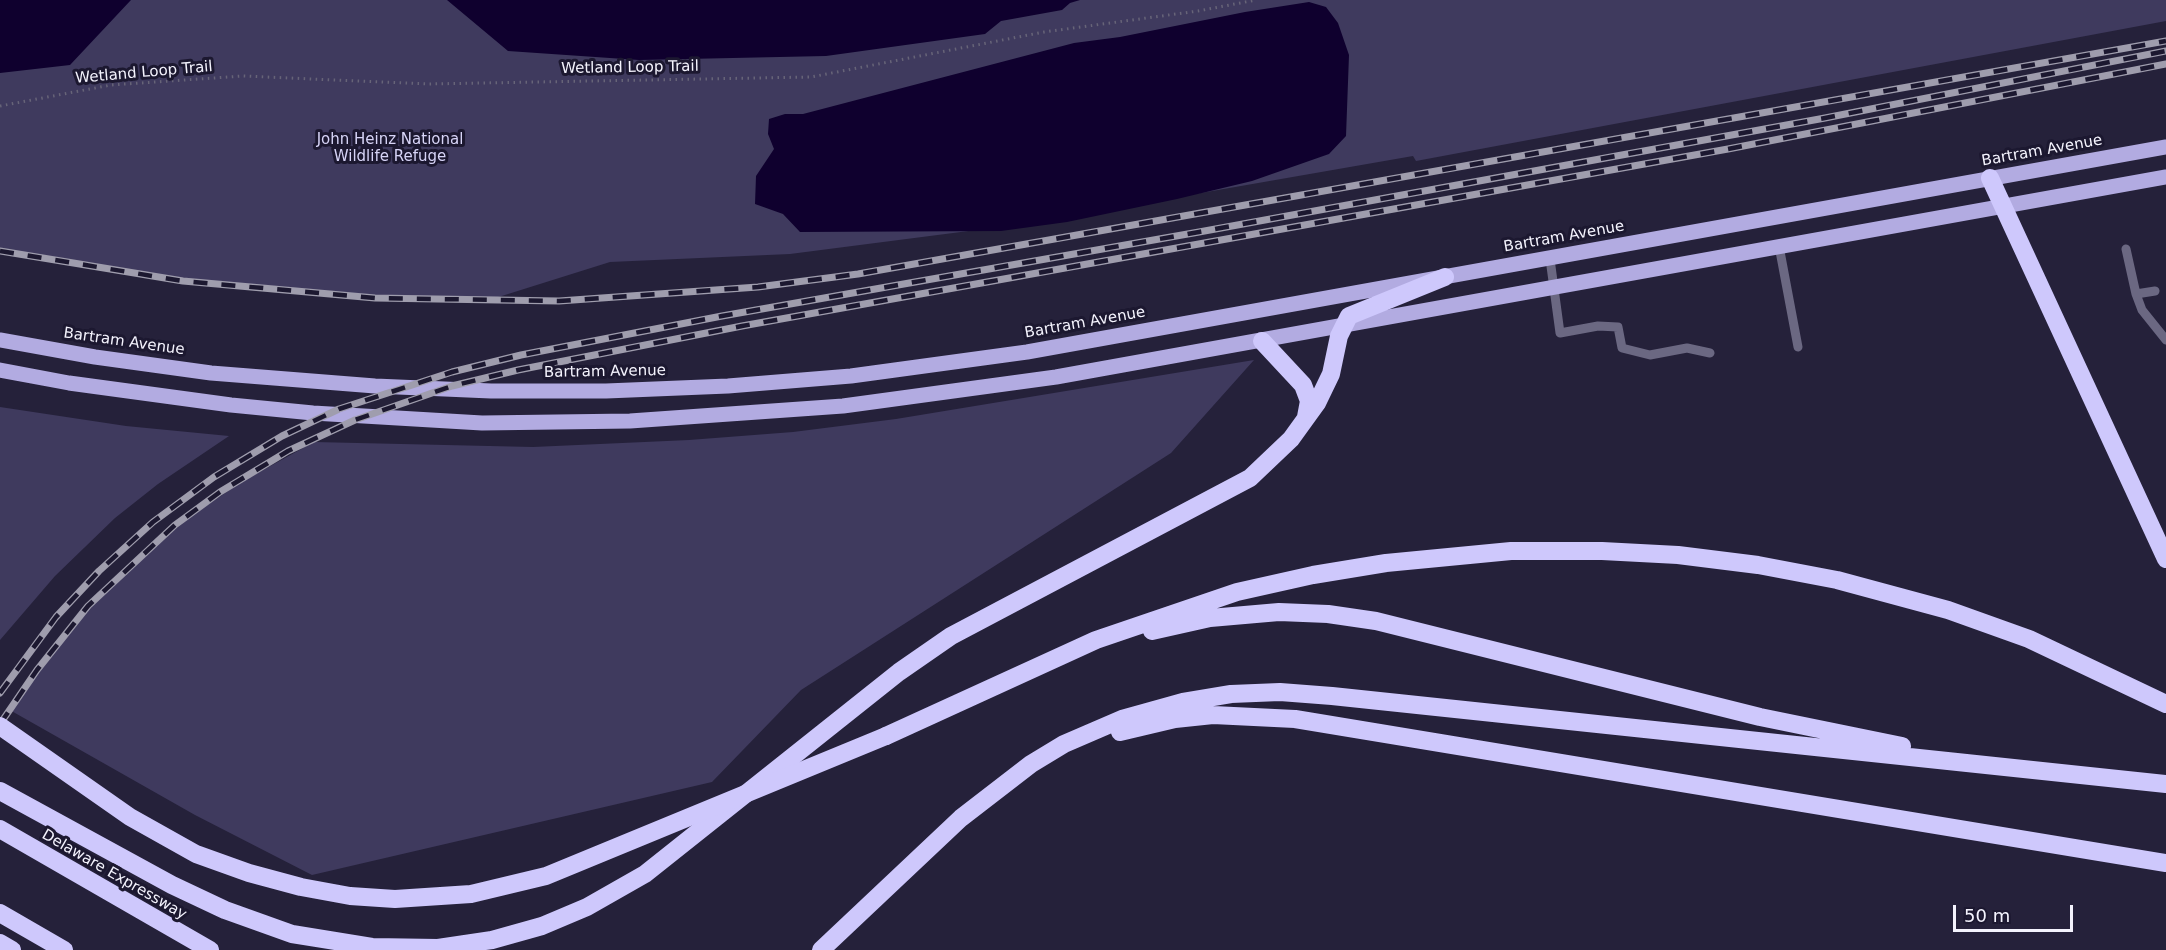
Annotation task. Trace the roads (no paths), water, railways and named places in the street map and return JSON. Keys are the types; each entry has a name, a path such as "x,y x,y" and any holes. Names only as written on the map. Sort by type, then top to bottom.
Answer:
{"highway":[{"path":"1990,178 2166,559"},
{"path":"0,791 182,889 250,920 292,933 372,947 414,948 465,944 516,934 567,917 626,886 737,803 933,647 989,614 1240,485 1272,459 1305,422 1327,384 1343,324 1353,314 1444,277"},
{"path":"1262,341 1292,372 1307,393 1308,412 1305,422"},
{"path":"0,726 130,817 196,854 249,873 301,887 350,896 396,899 471,894 546,876 886,736 1086,645 1161,616 1237,592 1312,575 1386,563 1467,554 1591,550 1717,559 1875,589 1948,610 2030,639 2166,704"},
{"path":"1020,677 1072,661 1139,635 1186,623 1256,613 1328,614 1399,626 1840,734 1932,750 2166,779"},
{"path":"821,950 961,818 995,790 1064,744 1103,726 1151,710 1231,694 1280,692 1341,697 2166,784"},
{"path":"900,877 1017,785 1082,747 1114,734 1154,723 1232,715 1317,723 2166,863"},
{"name":"Delaware Expressway","path":"0,829 210,950"},
{"path":"0,913 64,950"},
{"path":"0,943 12,950"}],"main road":[{"name":"Bartram Avenue","path":"0,340 189,370 329,384 491,391 669,389 850,376 967,361 1550,259 2166,147"},
{"path":"0,370 151,395 313,413 482,423 630,421 764,413 914,399 1262,341 1343,324 2166,177"}],"lane":[{"path":"1779,246 1798,347"},
{"path":"2126,249 2142,310 2166,340"},
{"path":"1550,259 1560,333 1598,326 1618,327 1622,348 1650,355 1687,348 1710,353"},
{"path":"2136,294 2155,291"}],"railway":[{"path":"0,251 183,281 375,298 559,301 758,287 858,274 2166,41"},
{"path":"0,693 56,617 99,571 153,522 214,477 282,436 339,409 452,372 521,355 722,316 1825,118 2166,51"},
{"path":"0,724 37,670 88,606 175,525 220,492 288,451 355,420 452,386 518,370 742,326 1728,149 2166,64"}],"park label":[{"name":"John Heinz National Wildlife Refuge","path":"390,148"}]}
